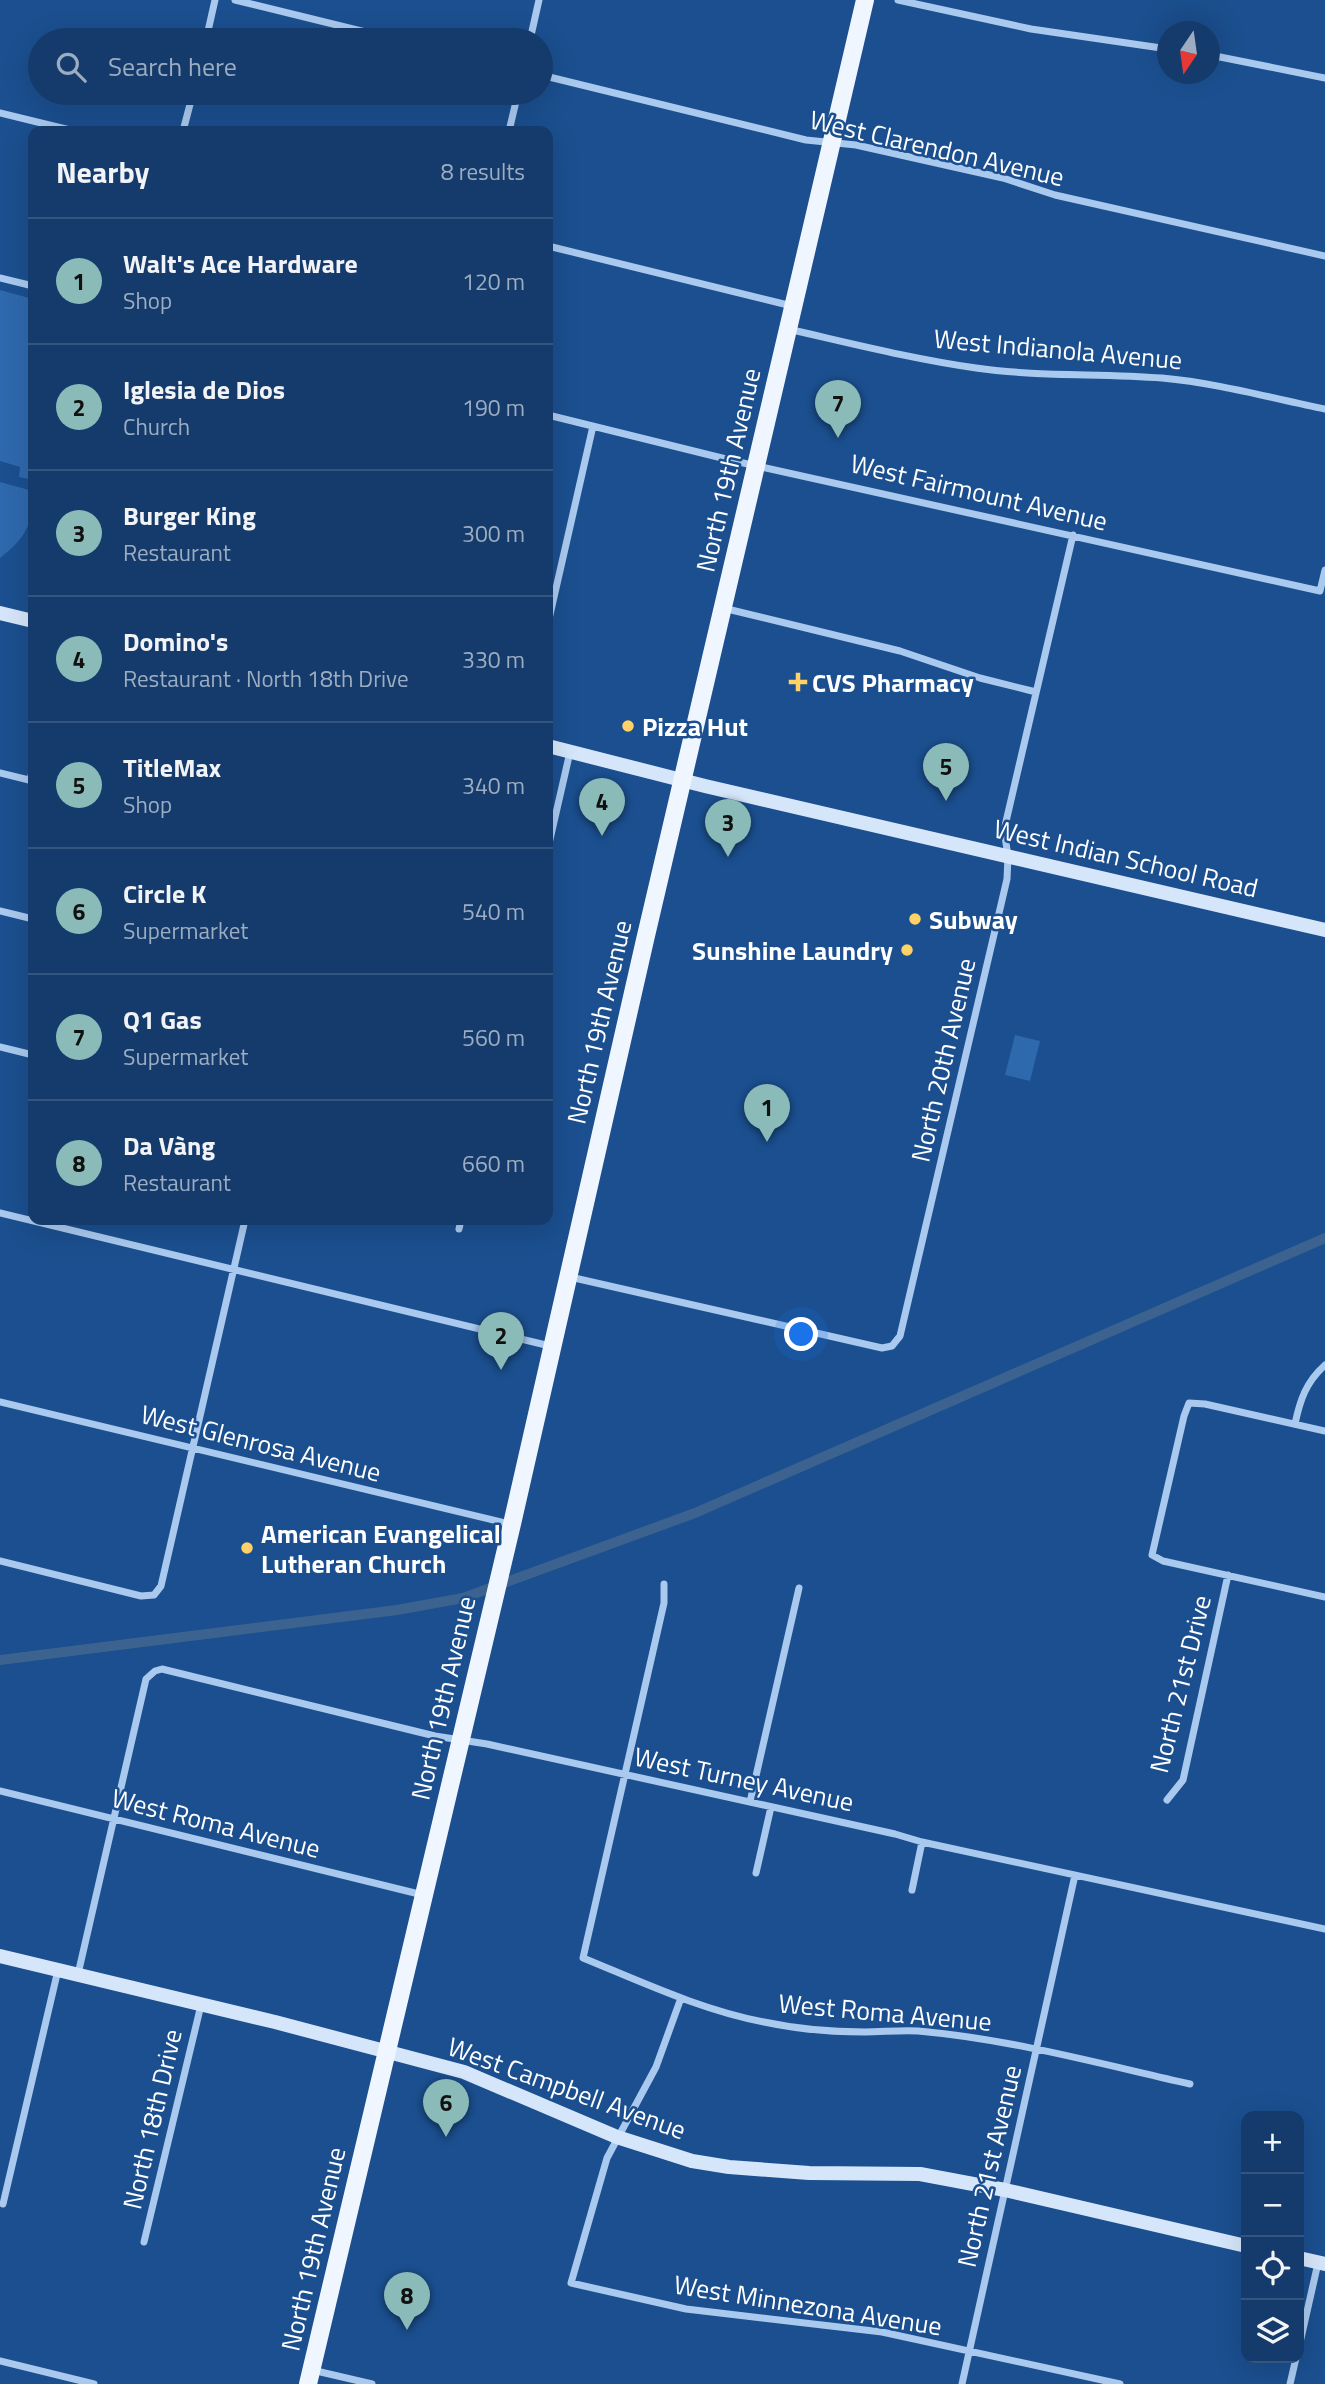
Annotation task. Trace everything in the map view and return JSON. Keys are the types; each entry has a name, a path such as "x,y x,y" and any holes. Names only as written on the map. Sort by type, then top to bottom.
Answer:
{"main road":[{"name":"North 19th Avenue","path":"310,2377 512,1524 567,1276 865,0"}],"street":[{"path":"209,28 215,0"},
{"path":"235,0 349,28"},
{"path":"533,28 539,0"},
{"path":"898,0 1031,29 1157,48"},
{"path":"1220,57 1325,78"},
{"name":"West Clarendon Avenue","path":"553,78 812,142 856,145 1003,178 1055,195 1325,256"},
{"path":"184,126 190,105"},
{"path":"510,126 515,105"},
{"path":"0,113 53,126"},
{"path":"553,247 793,306"},
{"path":"0,278 28,285"},
{"name":"West Indianola Avenue","path":"788,328 895,353 977,368 1021,373 1163,378 1240,390 1325,409"},
{"name":"West Fairmount Avenue","path":"553,416 756,465 1320,591 1325,570"},
{"path":"553,601 593,426"},
{"name":"North 20th Avenue","path":"567,1276 882,1348 892,1346 900,1336 1007,879 1008,856 1004,830 1073,535"},
{"path":"722,608 887,647 980,678 1036,692"},
{"path":"0,613 28,620"},
{"name":"West Indian School Road","path":"553,747 1325,930"},
{"path":"553,826 570,752"},
{"path":"0,773 28,779"},
{"path":"0,911 28,918"},
{"path":"0,1047 28,1054"},
{"path":"0,1213 28,1220"},
{"path":"50,1225 551,1346"},
{"path":"0,1561 141,1595 154,1595 161,1586 244,1225"},
{"path":"1295,1424 1302,1395 1310,1381 1325,1366"},
{"name":"West Glenrosa Avenue","path":"0,1402 512,1524"},
{"path":"1325,1431 1205,1404 1189,1403 1152,1555 1163,1561 1325,1597"},
{"name":"North 21st Drive","path":"1167,1800 1183,1780 1228,1576"},
{"path":"625,1775 664,1603 664,1584"},
{"path":"750,1802 799,1588"},
{"name":"West Turney Avenue","path":"114,1819 146,1679 155,1671 171,1670 435,1736 487,1744 1325,1929"},
{"name":"West Roma Avenue","path":"625,1775 583,1958 681,1998 775,2024 837,2031 915,2031 970,2037 1037,2049 1191,2084"},
{"name":"West Roma Avenue","path":"0,1791 423,1895"},
{"path":"756,1873 771,1807"},
{"path":"78,1975 114,1819"},
{"path":"912,1890 922,1842"},
{"name":"North 21st Avenue","path":"962,2384 1074,1875"},
{"name":"West Campbell Avenue","path":"0,1956 481,2078 549,2110 617,2137 692,2161 729,2167 810,2173 920,2174 1005,2190 1241,2245"},
{"path":"3,2204 58,1969"},
{"path":"617,2137 656,2067 681,1998"},
{"name":"North 18th Drive","path":"144,2242 201,2005"},
{"name":"West Minnezona Avenue","path":"617,2137 607,2158 590,2211 571,2283 686,2309 881,2332 1120,2384"},
{"path":"1304,2328 1321,2263"},
{"path":"0,2361 94,2384"},
{"path":"1290,2384 1295,2363"},
{"path":"310,2377 372,2384"}],"shaded area":[{"path":"0,290 28,298 28,479 19,477 20,467 0,461"},
{"path":"0,482 28,490 28,524 22,537 0,558"},
{"path":"1015,1035 1040,1041 1030,1081 1005,1075"}],"waterway":[{"path":"0,1660 397,1610 463,1598 695,1513 1325,1238"}],"place":[{"name":"Q1 Gas","path":"838,438"},
{"name":"CVS Pharmacy","path":"798,682"},
{"name":"Pizza Hut","path":"628,726"},
{"name":"TitleMax","path":"946,801"},
{"name":"Domino's","path":"602,836"},
{"name":"Burger King","path":"728,857"},
{"name":"Subway","path":"915,919"},
{"name":"Sunshine Laundry","path":"907,950"},
{"name":"Walt's Ace Hardware","path":"767,1142"},
{"name":"Iglesia de Dios","path":"501,1370"},
{"name":"American Evangelical Lutheran Church","path":"247,1548"},
{"name":"Circle K","path":"446,2137"},
{"name":"Da Vàng","path":"407,2330"}]}
